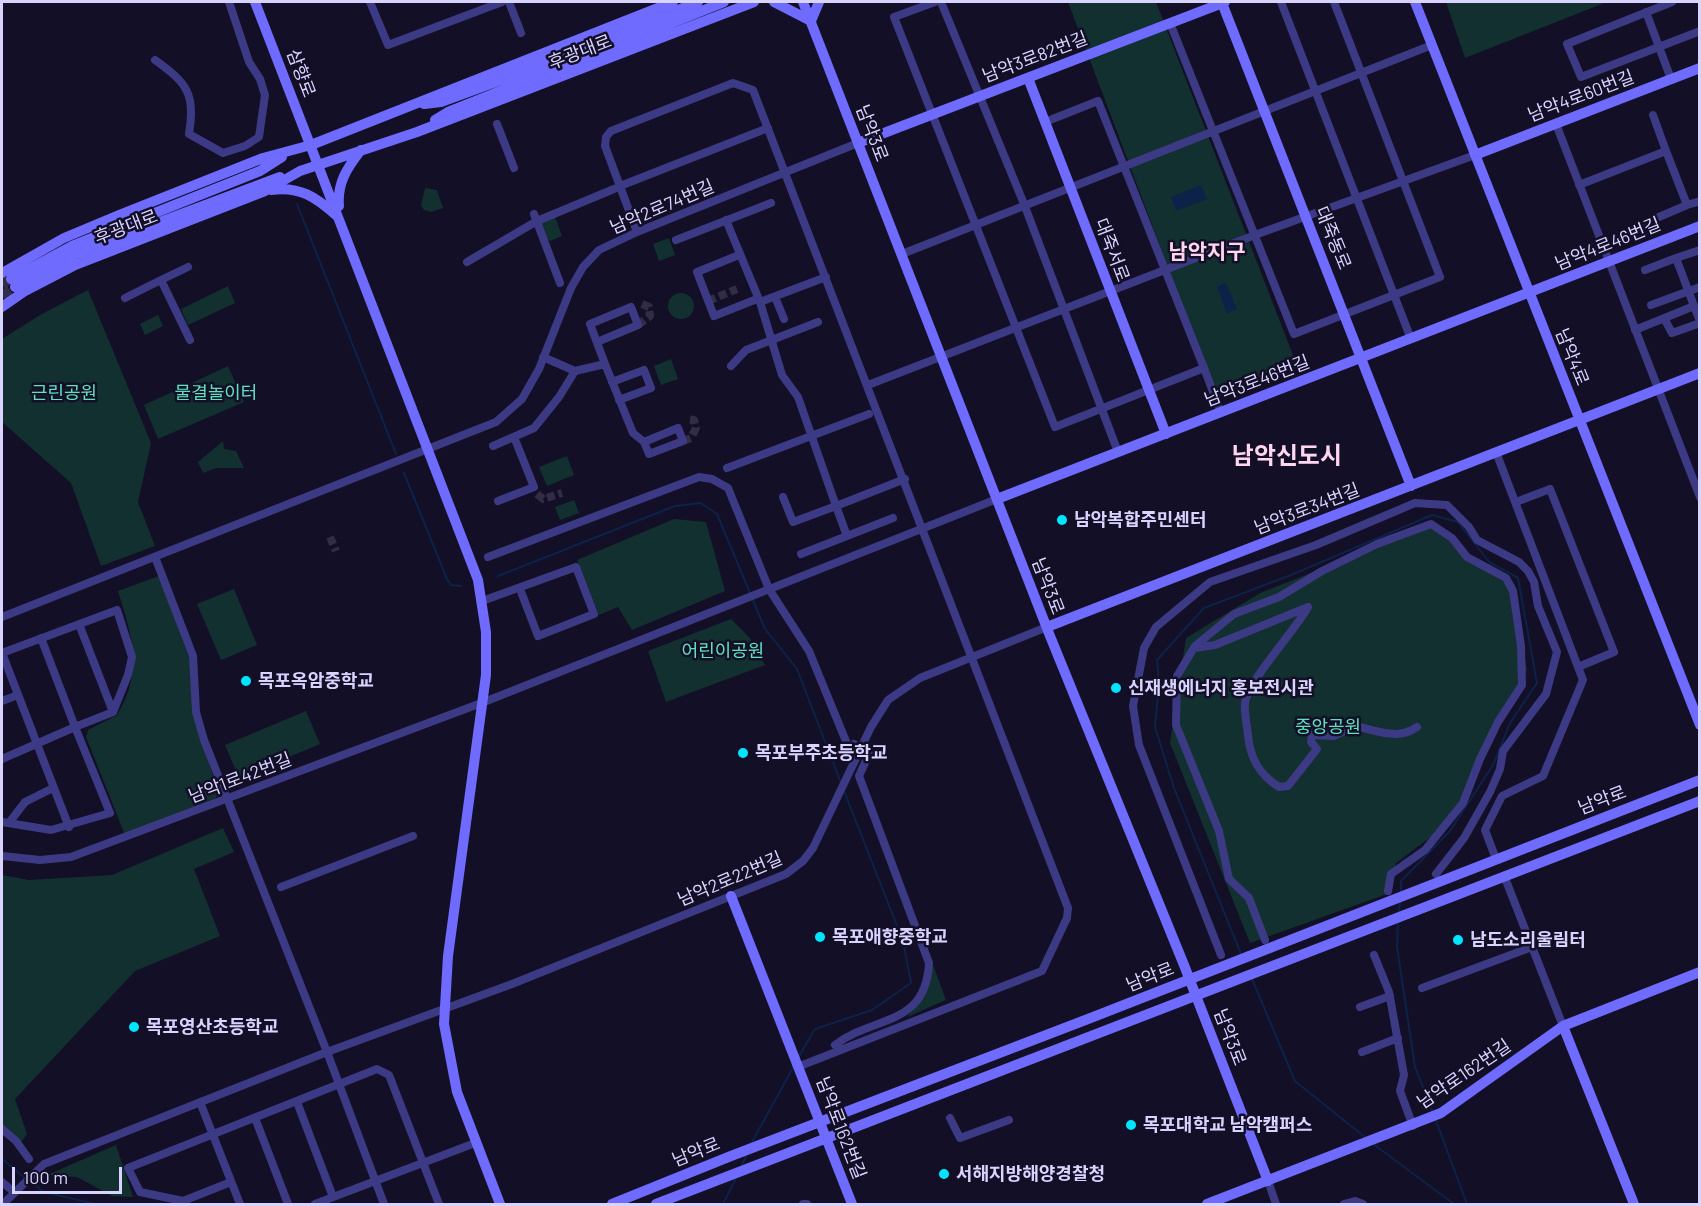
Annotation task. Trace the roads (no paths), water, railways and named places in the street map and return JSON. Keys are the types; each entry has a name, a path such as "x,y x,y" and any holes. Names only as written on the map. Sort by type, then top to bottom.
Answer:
{"street":[{"path":"155,60 179,77 189,96 193,110 189,134 223,153 245,146 259,137 266,95 261,79 249,62 229,2"},
{"name":"삼향로","path":"255,2 473,562 482,600 486,642 484,702 450,945 444,1007 449,1063 475,1143 500,1204"},
{"path":"370,2 388,45 502,2"},
{"path":"509,2 521,33"},
{"name":"후광대로","path":"9,279 72,246 260,171 292,151 673,2"},
{"name":"후광대로","path":"405,107 441,102 698,2"},
{"name":"후광대로","path":"417,132 448,112 723,2"},
{"name":"후광대로","path":"2,307 25,291 75,265 265,191 317,160 361,150 417,132 754,2"},
{"path":"774,2 811,21 819,2"},
{"name":"남악3로","path":"803,2 1047,627 1268,1181"},
{"path":"935,2 894,17 1055,427 1204,368"},
{"path":"941,2 1024,204 1118,452"},
{"name":"남악3로82번길","path":"858,143 1223,2"},
{"name":"대죽동로","path":"1223,2 1411,486"},
{"path":"1281,2 1411,339"},
{"path":"1170,22 1294,334 1440,277 1334,2"},
{"name":"남악4로","path":"1415,2 1700,725"},
{"path":"1672,2 1567,44 1581,76 1700,31"},
{"path":"1646,12 1671,79"},
{"path":"902,254 1123,164 1432,45"},
{"name":"남악4로60번길","path":"1474,155 1700,68"},
{"name":"대죽서로","path":"1028,78 1166,434"},
{"path":"637,231 617,188 604,146 606,137 611,131 733,83 753,90 924,528 971,657 1066,901 1067,918 1046,966 1037,974 799,1064"},
{"path":"1045,122 1098,101 1221,413"},
{"path":"1653,115 1687,205"},
{"path":"497,124 514,168"},
{"path":"1556,124 1700,497"},
{"path":"467,262 535,218 768,128"},
{"name":"남악2로74번길","path":"2,617 496,422 522,399 543,357 571,288 583,267 599,250 637,231 858,143"},
{"path":"340,219 338,191 349,166 361,150"},
{"path":"1579,184 1666,151"},
{"path":"868,385 1306,216 1474,155"},
{"name":"후광대로","path":"9,279 133,231 300,171"},
{"path":"265,191 288,188 304,192 340,219"},
{"path":"1645,223 1700,201"},
{"path":"676,240 771,203"},
{"path":"535,218 560,283"},
{"path":"726,220 758,301 782,375 798,397 847,536"},
{"name":"남악4로46번길","path":"1530,294 1700,226"},
{"path":"1645,270 1700,250"},
{"path":"739,255 697,272 714,316 775,297 826,277"},
{"path":"1664,318 1672,333 1700,322 1676,258"},
{"path":"125,298 188,267"},
{"path":"161,280 190,340"},
{"path":"1651,305 1700,287"},
{"name":"남악3로46번길","path":"997,499 1530,294"},
{"path":"775,297 784,319"},
{"path":"1635,330 1694,306"},
{"path":"597,342 638,325 631,308 590,324 612,382 633,433 644,442 649,454 683,441 678,428 644,442"},
{"path":"731,366 746,350 818,322"},
{"path":"543,357 575,371 605,364"},
{"path":"612,382 644,370 651,388 620,400"},
{"path":"493,446 534,428 559,397 575,371"},
{"name":"남악3로34번길","path":"1047,627 1700,373"},
{"path":"727,468 869,414"},
{"path":"498,501 536,491 514,437"},
{"path":"1496,452 1583,680 1544,776 1502,796 1485,830 1496,859"},
{"path":"488,557 699,477 712,479 728,488 769,589 809,651 850,752 854,744 870,752 859,776 929,963 929,975 924,992 903,1014 848,1035 835,1045"},
{"path":"783,496 793,522 905,479"},
{"path":"1516,502 1550,489 1614,652 1578,667"},
{"name":"남악1로42번길","path":"2,856 40,860 72,857 484,702 997,499"},
{"path":"1221,955 1139,745 1133,706 1144,648 1155,627 1210,582 1316,545 1415,503 1447,505 1477,540 1519,562 1528,571 1534,582 1538,606 1557,652 1546,694 1503,751 1500,769 1490,792 1464,838 1436,874"},
{"path":"801,554 893,518"},
{"path":"1265,940 1249,898 1229,879 1219,831 1176,725 1177,676 1194,648 1234,614 1279,597 1322,571 1377,544 1431,524 1452,538 1467,557 1506,578 1513,591 1521,646 1522,685 1498,722 1479,759 1463,803 1425,850 1391,874 1388,896"},
{"path":"154,557 193,656 198,721 226,799 327,1052 384,1204"},
{"path":"482,600 520,589 576,567 594,614 538,636 520,589"},
{"path":"1194,648 1215,645 1308,607 1282,646 1253,682 1245,702 1249,748 1264,777 1279,788 1288,786 1317,749 1311,742 1312,735 1334,736 1355,726 1378,734 1408,733 1417,727"},
{"path":"2,759 36,742 113,712 128,675 132,657 117,610 2,653 36,742 53,788 69,827"},
{"path":"79,624 113,712"},
{"name":"남악2로22번길","path":"15,1190 44,1164 444,1007 512,984 731,896 794,868 810,851 871,727 888,700 920,678 1047,627"},
{"path":"5,823 51,830 69,827 110,813 41,638"},
{"path":"2,701 18,695"},
{"name":"남악로","path":"612,1204 1222,967 1388,896 1424,888 1700,780"},
{"path":"5,823 25,802 53,788"},
{"name":"남악로","path":"657,1204 1228,983 1505,879 1700,801"},
{"path":"281,887 413,836"},
{"path":"1505,879 1634,1204"},
{"name":"남악로162번길","path":"731,896 799,1064 852,1204"},
{"path":"1422,988 1532,947"},
{"path":"1374,954 1390,996 1398,1038 1404,1075 1400,1091 1416,1125"},
{"name":"남악로162번길","path":"1207,1204 1416,1125 1441,1113 1563,1026 1700,972"},
{"path":"1360,1007 1390,996"},
{"path":"1362,1052 1398,1038"},
{"path":"231,1182 183,1201 140,1192 128,1168 377,1070 389,1075 439,1204"},
{"path":"200,1102 240,1204"},
{"path":"297,1102 333,1197"},
{"path":"255,1118 288,1204"},
{"path":"950,1118 960,1138 1009,1120"},
{"path":"2,1129 16,1141 29,1159"},
{"path":"315,1204 475,1143"},
{"path":"1268,1181 1276,1204"},
{"path":"2,1182 15,1190 3,1204"},
{"path":"1344,1204 1355,1201 1362,1204"}],"water":[{"path":"1201,185 1207,199 1176,211 1171,197"},
{"path":"1226,283 1237,309 1227,314 1217,286"}],"waterway":[{"path":"297,204 396,454"},
{"path":"404,473 447,579 451,585 461,586"},
{"path":"498,576 675,506 701,503 717,514 765,629 797,669 841,783"},
{"path":"1241,954 1174,788 1155,727 1159,682 1157,660 1204,608 1291,575 1432,515 1458,522 1489,562 1518,578 1537,683 1510,723 1493,765 1450,831 1401,881 1401,893"},
{"path":"798,1058 815,1029 872,1010 911,983 903,941 844,791"},
{"path":"1399,914 1400,901"},
{"path":"1398,922 1397,947 1415,1067 1433,1113"},
{"path":"1252,979 1295,1081 1366,1138"},
{"path":"752,1142 794,1066"},
{"path":"1435,1118 1467,1204"},
{"path":"1372,1143 1454,1204"},
{"path":"741,1167 746,1156"},
{"path":"2,1159 25,1178"},
{"path":"723,1204 736,1178"},
{"path":"30,1181 44,1192 95,1204"}],"tunnel":[{"path":"2,284 11,279"},
{"path":"2,296 15,287"},
{"path":"708,301 737,289"},
{"path":"638,325 650,316 649,307 642,304"},
{"path":"683,441 691,438 696,428 694,420 686,419"},
{"path":"537,494 543,499 562,493"},
{"path":"330,537 336,551"}],"place":[{"name":"남악복합주민센터","path":"1062,520"},
{"name":"목포옥암중학교","path":"246,681"},
{"name":"신재생에너지 홍보전시관","path":"1116,688"},
{"name":"목포부주초등학교","path":"743,753"},
{"name":"목포애향중학교","path":"820,937"},
{"name":"남도소리울림터","path":"1458,940"},
{"name":"목포영산초등학교","path":"134,1027"},
{"name":"목포대학교 남악캠퍼스","path":"1131,1125"},
{"name":"서해지방해양경찰청","path":"944,1174"}],"district":[{"name":"남악지구","path":"1207,252"},
{"name":"남악신도시","path":"1287,456"}],"park label":[{"name":"근린공원","path":"64,393"},
{"name":"물결놀이터","path":"216,393"},
{"name":"어린이공원","path":"723,651"},
{"name":"중앙공원","path":"1328,727"}]}
